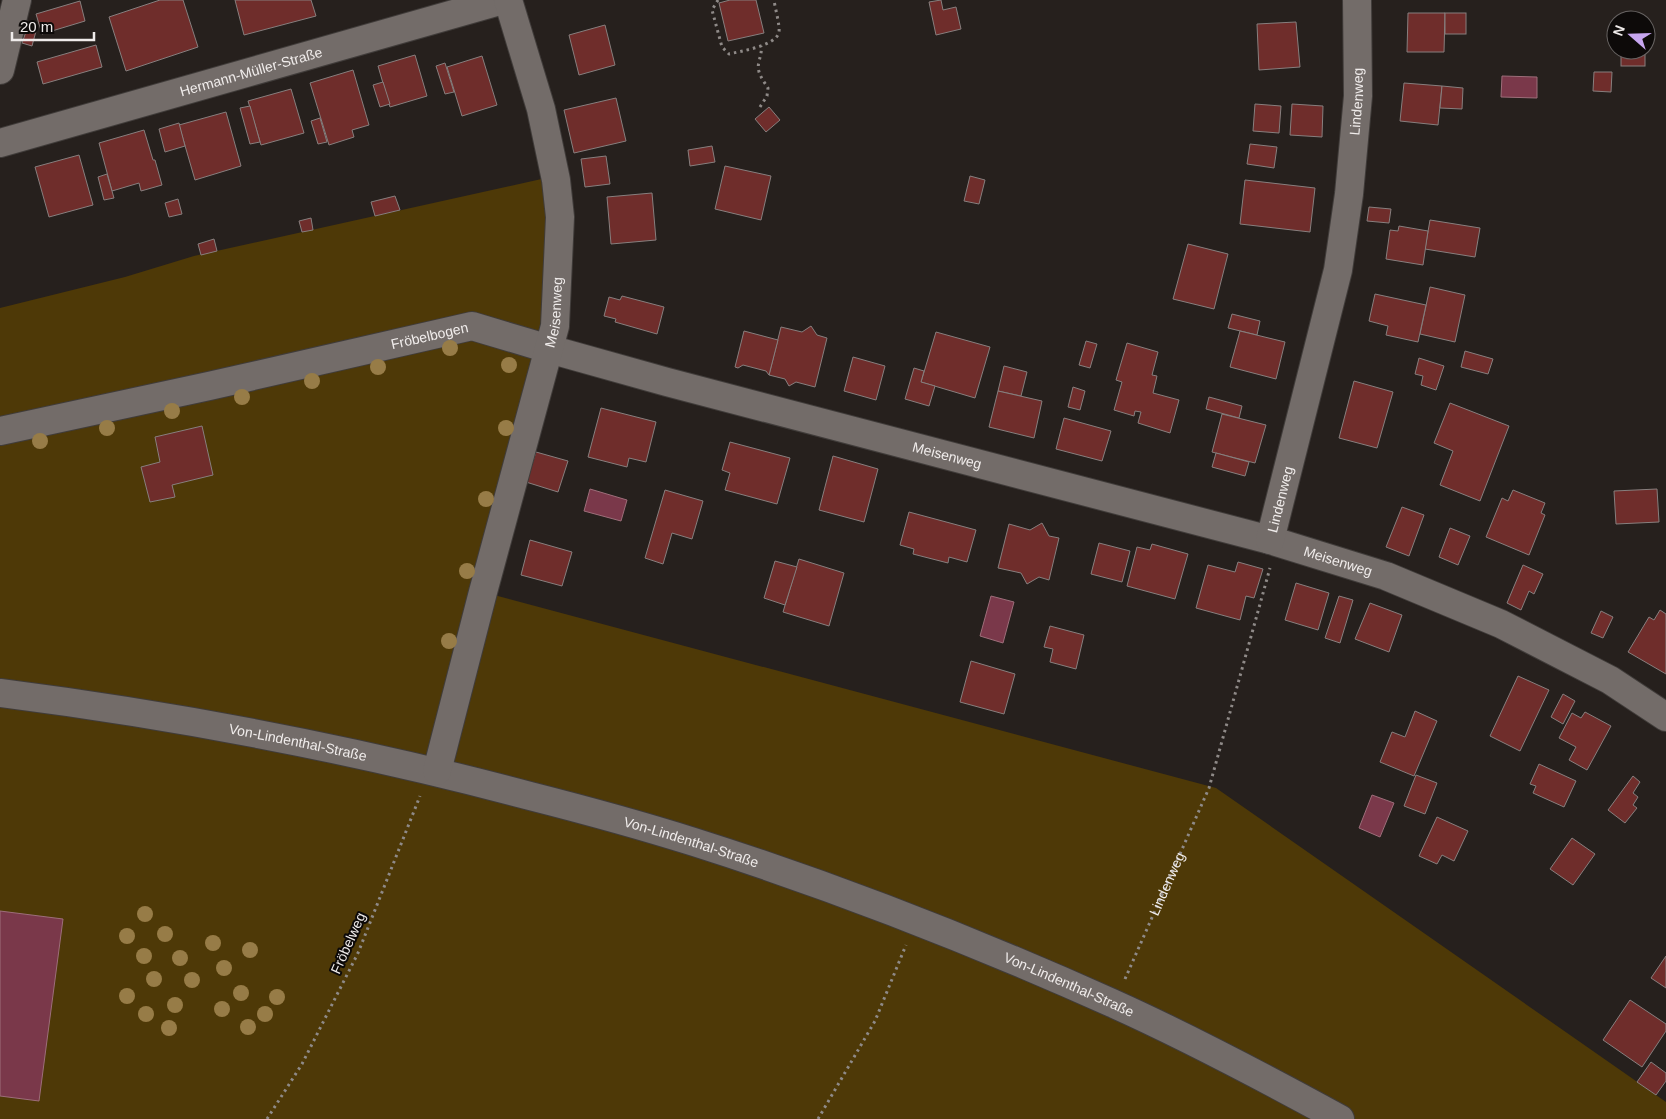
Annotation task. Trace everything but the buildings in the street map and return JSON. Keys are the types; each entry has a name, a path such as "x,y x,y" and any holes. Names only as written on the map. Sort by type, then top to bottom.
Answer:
{"street":[{"path":"0,70 17,0"},
{"name":"Hermann-Müller-Straße","path":"0,143 503,0"},
{"name":"Meisenweg","path":"508,0 541,109 556,180 560,217 555,326 549,349 1270,540 1386,576 1500,624 1610,680 1666,717"},
{"name":"Lindenweg","path":"1270,540 1338,270 1358,96 1357,0"},
{"name":"Fröbelbogen","path":"0,431 472,326 549,349"},
{"path":"437,771 549,349"},
{"name":"Von-Lindenthal-Straße","path":"0,693 233,728 323,746 437,771 596,813 693,842 780,871 1003,956 1114,1004 1201,1046 1340,1119"}],"path":[{"path":"718,0 712,10 722,47 728,54 762,46 775,40 779,32 774,0"},
{"path":"760,107 767,96 768,88 758,72 762,46"},
{"name":"Lindenweg","path":"1114,1004 1209,788 1274,553 1270,540"},
{"name":"Fröbelweg","path":"267,1119 302,1064 358,953 420,796 437,771"},
{"path":"818,1119 875,1021 900,962"}],"shaded area":[{"path":"1502,76 1537,77 1537,98 1501,97"},
{"path":"555,176 555,326 483,592 1216,788 1666,1102 1666,1119 0,1119 0,308 125,277 194,256"},
{"path":"590,489 627,500 621,521 584,511"},
{"path":"991,596 1014,602 1003,643 980,636"},
{"path":"1372,795 1394,803 1380,837 1359,828"},
{"path":"0,911 63,919 39,1101 0,1096"}]}
